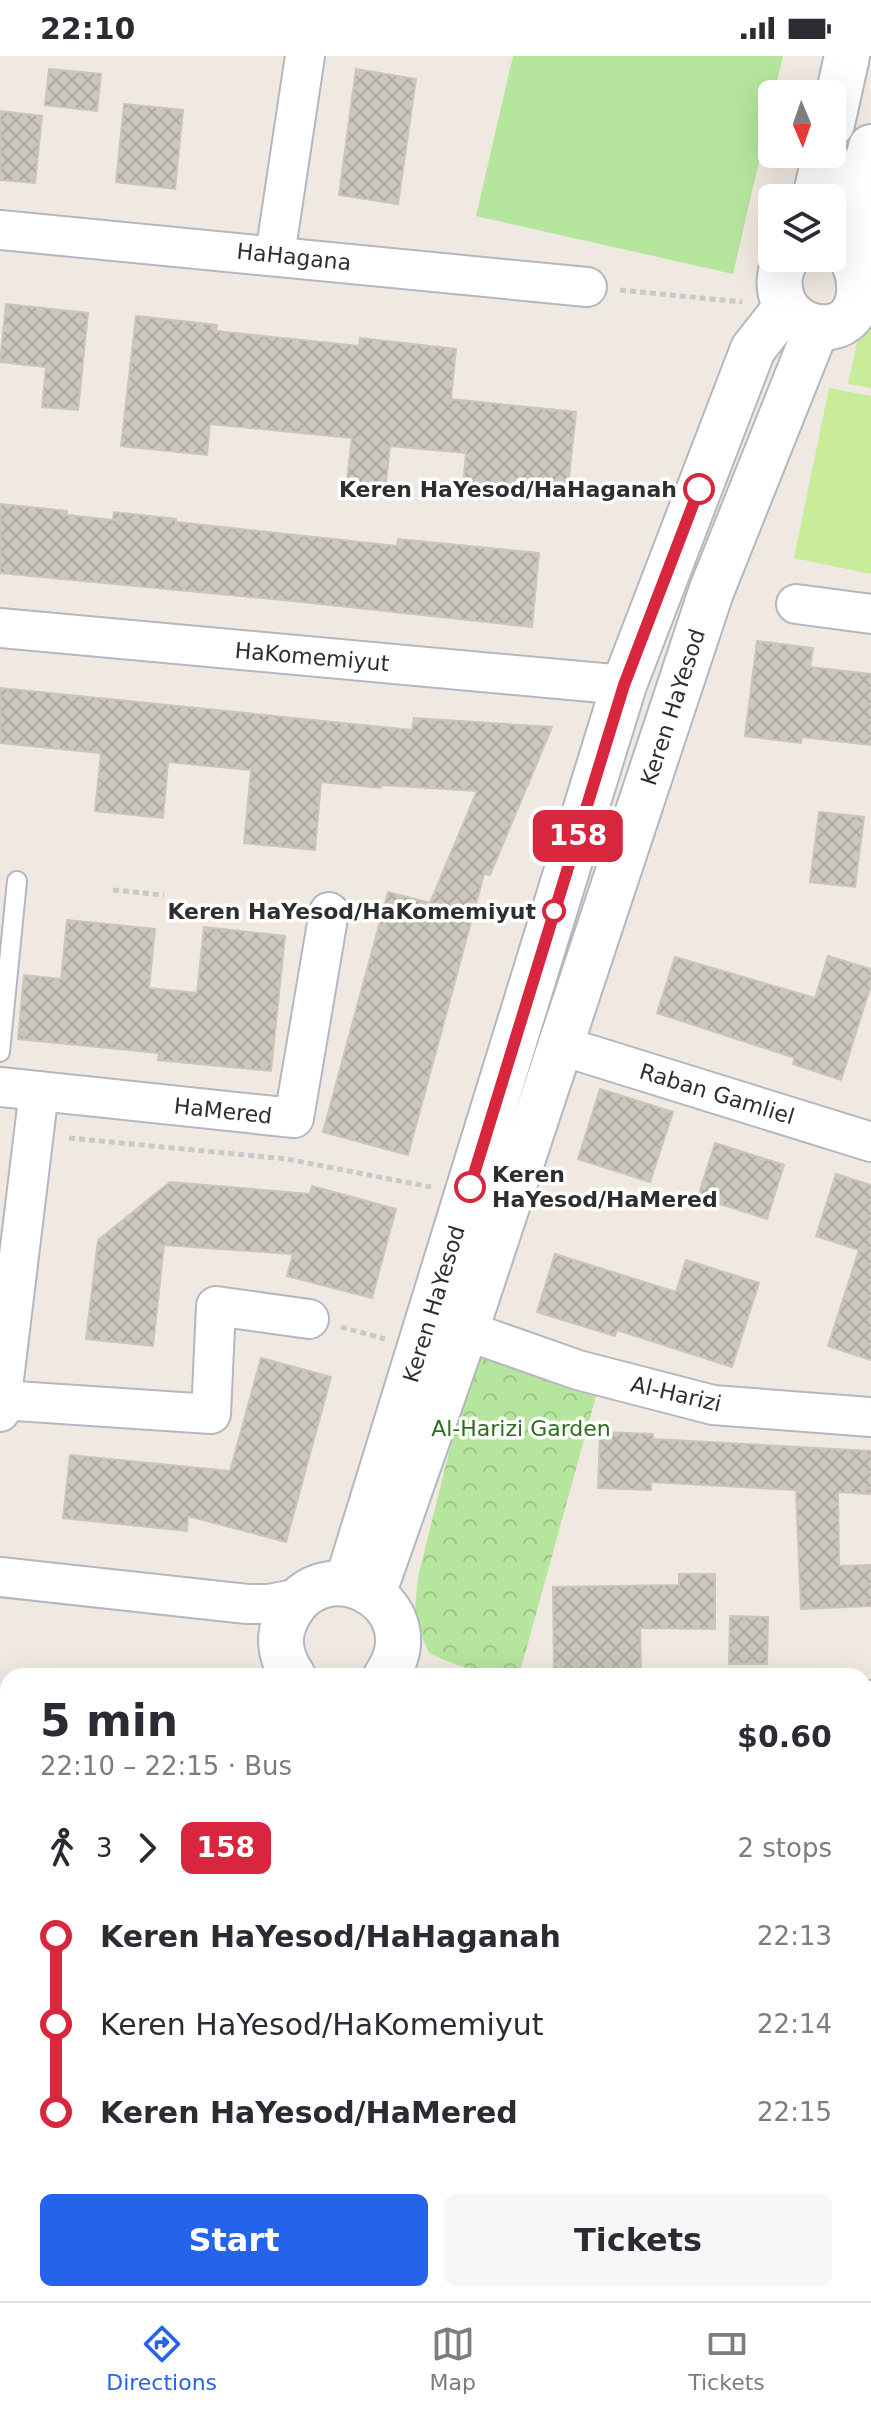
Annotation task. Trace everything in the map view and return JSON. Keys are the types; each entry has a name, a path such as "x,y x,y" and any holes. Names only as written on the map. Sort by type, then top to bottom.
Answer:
{"street":[{"path":"275,255 305,56"},
{"path":"842,80 847,56"},
{"path":"782,272 780,294 785,312 838,325 851,318 861,307 855,209 871,147"},
{"name":"HaHagana","path":"0,230 587,287"},
{"name":"Keren HaYesod","path":"360,1588 421,1347 624,685 753,349 785,312"},
{"name":"Keren HaYesod","path":"360,1588 466,1330 562,1046 711,592 785,312"},
{"path":"796,604 871,614"},
{"name":"HaKomemiyut","path":"0,628 624,685"},
{"name":"HaMered","path":"0,1087 294,1118 329,912"},
{"name":"Raban Gamliel","path":"562,1046 871,1142"},
{"path":"39,1091 4,1333 1,1406 211,1414 216,1306 309,1319"},
{"name":"Al-Harizi","path":"487,1338 578,1370 713,1405 871,1417"},
{"path":"0,1577 247,1604 269,1604 300,1598 330,1583 360,1588 385,1604 398,1633 398,1668"},
{"path":"286,1666 282,1629 289,1612 300,1598"},
{"path":"247,1604 266,1614 286,1666"}],"lane":[{"path":"0,1052 17,881"}],"path":[{"path":"587,287 785,312"},
{"path":"113,890 164,895"},
{"path":"33,1135 287,1159 448,1191 468,1192"},
{"path":"309,1319 421,1347"}],"green space":[{"path":"513,56 783,56 777,80 758,80 758,166 733,274 476,216"},
{"path":"861,325 871,327 871,388 848,384"},
{"path":"829,388 871,396 871,574 794,558"},
{"name":"Al-Harizi Garden","path":"475,1347 599,1385 521,1668 468,1668 429,1653 414,1618 418,1577"}],"building":[{"path":"49,69 101,74 97,111 45,105"},
{"path":"356,69 416,79 398,204 339,195"},
{"path":"124,104 183,110 175,189 116,182"},
{"path":"0,111 42,116 35,183 0,180"},
{"path":"6,304 88,313 78,410 42,407 46,367 0,362"},
{"path":"136,316 217,325 216,331 359,346 360,338 456,349 451,399 576,412 567,496 463,486 466,453 390,446 385,492 346,488 352,438 210,424 207,455 121,446"},
{"path":"0,504 67,511 67,515 113,520 114,512 176,519 176,522 397,546 398,539 539,553 532,627 0,573"},
{"path":"757,641 813,648 810,667 871,674 871,745 802,737 801,743 745,736"},
{"path":"0,688 412,730 414,718 552,727 490,875 484,874 408,1155 323,1132 388,892 430,903 477,791 382,785 381,788 321,782 315,850 244,843 251,770 168,762 163,818 95,811 101,753 0,743"},
{"path":"819,812 864,817 855,887 810,882"},
{"path":"67,920 155,929 149,988 197,993 204,927 285,936 271,1071 158,1060 159,1053 18,1039 24,975 61,979"},
{"path":"828,956 871,969 871,985 841,1080 793,1064 795,1058 657,1013 675,957 815,998"},
{"path":"600,1089 673,1112 650,1182 578,1159"},
{"path":"715,1143 784,1165 767,1219 698,1197"},
{"path":"836,1174 871,1185 871,1360 828,1346 859,1250 816,1236"},
{"path":"170,1182 310,1194 312,1186 396,1209 372,1298 287,1276 293,1254 164,1245 153,1346 86,1339 98,1240"},
{"path":"555,1254 676,1292 686,1260 759,1283 732,1367 617,1330 615,1336 537,1312"},
{"path":"261,1358 331,1377 286,1542 188,1516 187,1531 63,1518 70,1455 230,1471"},
{"path":"600,1432 653,1434 653,1439 871,1451 871,1494 838,1492 839,1566 871,1565 871,1606 801,1609 796,1490 651,1482 651,1490 598,1488"},
{"path":"679,1574 715,1574 715,1629 640,1628 641,1668 554,1668 553,1587 679,1585"},
{"path":"730,1616 768,1617 767,1664 729,1664"}],"bus line":[{"name":"158","path":"470,1187 624,685 699,489"}],"place":[{"name":"Keren HaYesod/HaHaganah","path":"699,489"},
{"name":"Keren HaYesod/HaKomemiyut","path":"554,911"},
{"name":"Keren HaYesod/HaMered","path":"470,1187"}]}
